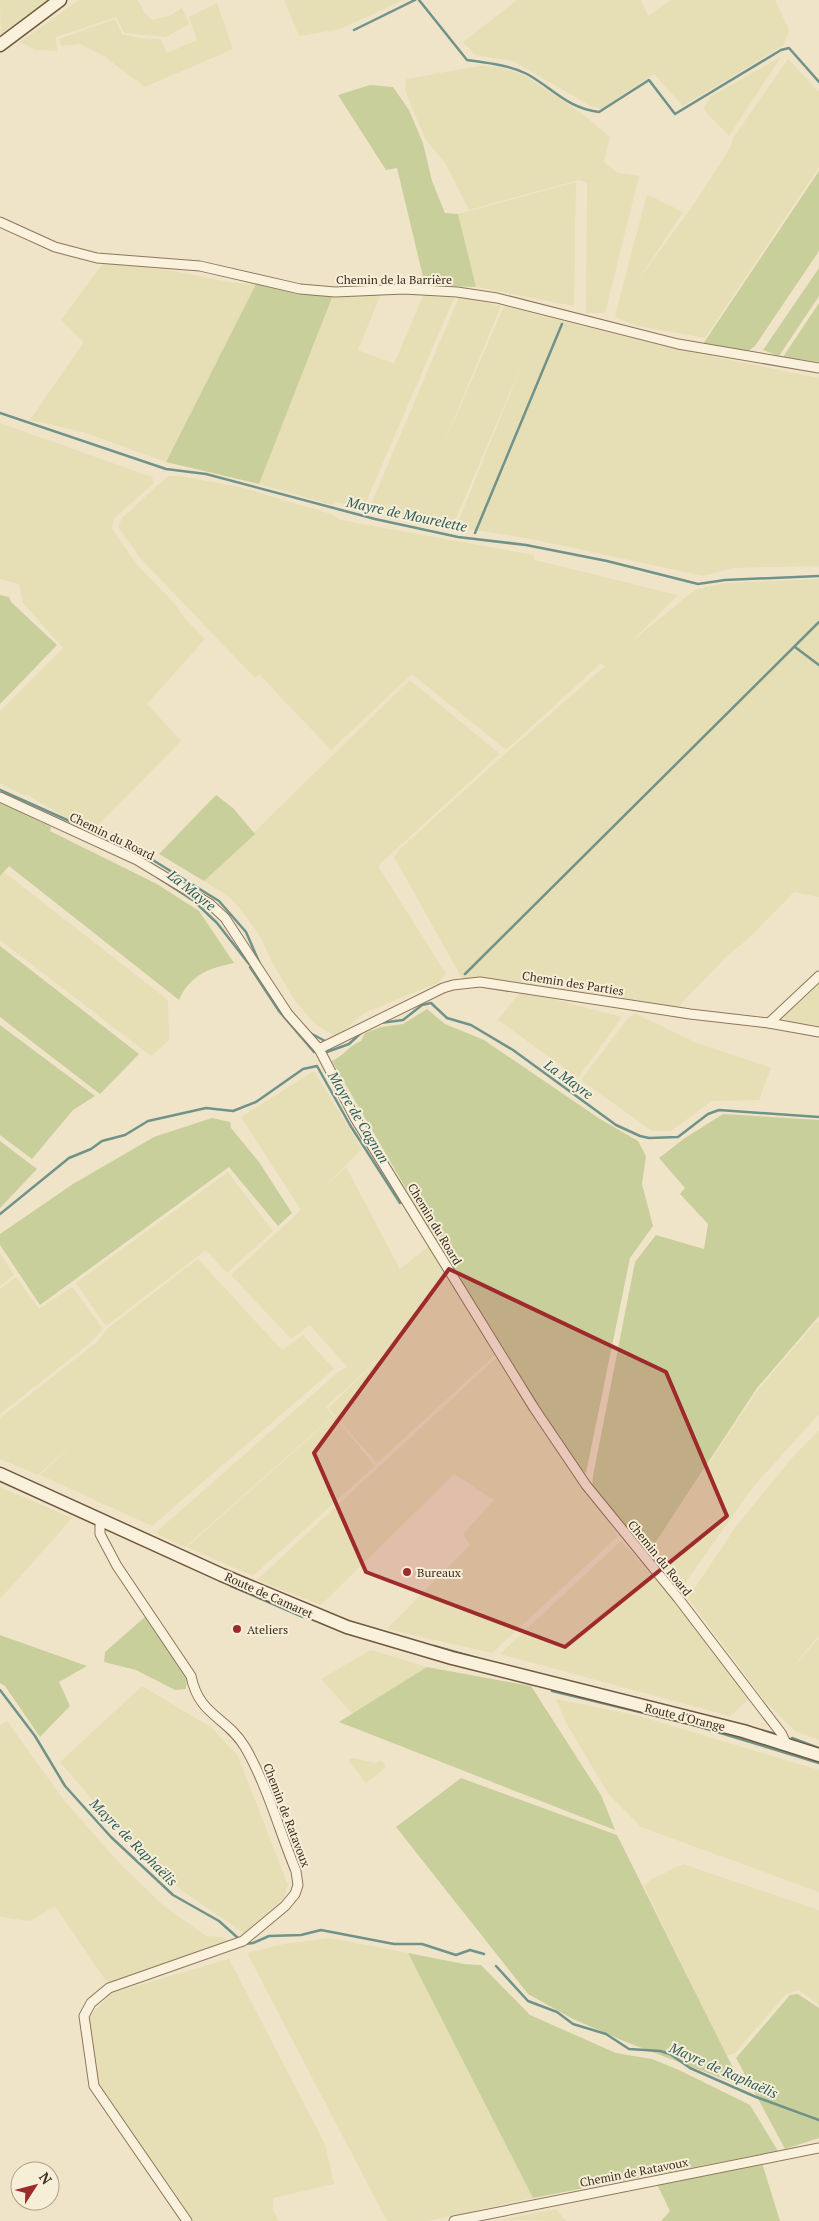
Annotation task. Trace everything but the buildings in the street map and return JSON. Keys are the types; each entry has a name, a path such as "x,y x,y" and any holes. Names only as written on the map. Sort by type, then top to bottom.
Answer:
{"main road":[{"path":"0,45 60,0"},
{"name":"Route de Camaret","path":"0,1474 231,1579 347,1627 551,1683"},
{"name":"Route d'Orange","path":"551,1683 786,1743 819,1755"}],"street":[{"name":"Chemin de la Barrière","path":"0,222 55,247 97,258 200,266 300,289 335,292 404,289 457,292 497,298 678,344 819,368"},
{"name":"Chemin du Roard","path":"0,797 137,860 210,904 225,918 288,1014 319,1049 355,1118 534,1408 586,1485 678,1598 781,1733 786,1743"},
{"path":"769,1023 819,976"},
{"name":"Chemin des Parties","path":"319,1049 443,988 467,983 559,993 819,1032"},
{"name":"Chemin de Ratavoux","path":"100,1519 100,1534 117,1566 191,1676 193,1688 201,1704 238,1735 253,1761 296,1871 298,1886 295,1894 285,1906 243,1941 109,1988 91,2003 84,2016 94,2086 187,2221"},
{"name":"Chemin de Ratavoux","path":"454,2221 819,2148"}],"highlighted area":[{"path":"449,1269 666,1372 727,1516 565,1647 366,1572 314,1453"}],"shaded area":[{"path":"0,0 49,0 1,36"},
{"path":"79,0 138,0 144,12 152,20 171,15 182,8 189,24 166,37 124,33 116,17 56,37 57,51 36,50 20,42"},
{"path":"284,0 404,0 340,29 299,36"},
{"path":"517,0 641,0 648,16 671,0 775,0 789,30 784,45 683,106 654,74 602,109 591,106 513,61 475,55 463,42"},
{"path":"217,3 233,49 145,87 104,56 80,44 61,46 59,39 115,19 122,34 139,38 161,39 167,53 197,40 189,17"},
{"path":"781,57 729,136 703,109 711,96"},
{"path":"788,59 819,92 819,167 705,338 638,326 619,319 615,316 647,194 683,212 637,282 696,201 730,148 733,138"},
{"path":"479,66 500,67 524,75 580,112 610,137 604,162 618,173 639,176 605,313 586,313 587,183 579,180 469,210 445,163 425,139 405,90 406,79"},
{"path":"576,182 574,306 476,287 458,214"},
{"path":"103,263 168,270 234,283 256,284 166,462 83,432 30,420 84,342 61,320"},
{"path":"333,295 380,296 358,350 394,364 423,296 454,298 363,509 336,502 332,505 259,484"},
{"path":"459,297 501,306 439,455 504,306 661,346 819,378 819,566 733,568 703,576 532,539 456,527 525,357 454,523 414,513 398,515 369,509"},
{"path":"0,423 152,477 154,483 114,518 112,529 137,565 174,603 187,621 205,639 147,704 181,741 95,828 70,820 26,794 25,796 0,783 0,711 63,648 23,603 19,584 0,579"},
{"path":"168,476 180,476 240,487 331,514 340,520 533,555 535,560 678,595 632,641 696,589 727,583 819,579 819,897 794,892 748,939 726,957 678,1007 565,989 482,979 463,980 394,857 401,848 498,760 605,666 601,663 506,750 412,674 331,750 259,674 255,678 141,559 118,527 122,518"},
{"path":"410,680 500,754 378,866 446,974 438,983 366,1012 336,1037 314,1023 296,1002 273,964 260,936 238,906 229,897 204,881"},
{"path":"4,872 168,1000 169,1040 151,1056 0,940 0,876"},
{"path":"819,980 819,1029 792,1024 782,1016"},
{"path":"521,991 622,1017 578,1078 498,1020"},
{"path":"636,1014 695,1042 771,1068 759,1100 712,1101 671,1131 652,1131 581,1080 629,1017"},
{"path":"314,1071 362,1149 318,1193 346,1167 400,1269 429,1246 495,1355 377,1463 328,1408 410,1330 326,1407 333,1416 185,1547 155,1533 337,1373 347,1367 310,1325 291,1339 231,1275 301,1210 241,1117"},
{"path":"228,1172 273,1231 227,1273 206,1250 106,1326 76,1283"},
{"path":"0,1253 14,1275 0,1286"},
{"path":"198,1259 282,1350 303,1335 334,1369 152,1526 40,1475 79,1439 38,1475 0,1459 0,1418 97,1342 108,1328"},
{"path":"16,1277 39,1309 72,1287 103,1329 90,1343 0,1414 0,1289"},
{"path":"817,1321 819,1324 819,1414 753,1487 681,1589 650,1556 662,1533 758,1390"},
{"path":"496,1358 618,1536 492,1653 387,1629 470,1545 463,1534 494,1500 454,1474 321,1605 257,1580"},
{"path":"334,1416 375,1466 253,1576 187,1547"},
{"path":"819,1431 819,1635 788,1673 819,1638 819,1740 795,1731 765,1701 688,1598 737,1525 797,1452"},
{"path":"0,1487 72,1518 0,1599"},
{"path":"621,1541 668,1593 749,1699 730,1716 500,1654"},
{"path":"371,1650 427,1667 353,1714 321,1679"},
{"path":"142,1686 212,1728 238,1756 288,1885 284,1898 245,1934 180,1889 108,1818 60,1762"},
{"path":"556,1699 639,1716 819,1770 819,1892 641,1827 609,1795 565,1721"},
{"path":"7,1721 63,1799 120,1864 164,1906 206,1936 223,1937 230,1942 113,1984 106,1981 55,1906 30,1921 0,1917 0,1726"},
{"path":"352,1758 376,1763 381,1760 386,1767 366,1783 348,1760"},
{"path":"683,1864 819,1910 819,2005 799,1990 786,1994 735,2053 727,2056 644,1886 649,1881"},
{"path":"330,1938 408,1953 533,2198 428,2221 387,2221 247,1953 284,1944"},
{"path":"229,1959 325,2144 334,2184 273,2198 273,2210 279,2221 194,2221 99,2085 88,2018 112,1993"},
{"path":"556,2209 566,2221 500,2220"}],"green space":[{"path":"370,85 393,87 409,110 423,143 432,181 445,213 458,214 476,287 425,285 397,168 386,170 338,95"},
{"path":"819,171 819,251 755,346 747,352 703,344"},
{"path":"819,268 819,296 779,356 763,350"},
{"path":"256,284 333,295 259,484 166,462"},
{"path":"819,303 819,362 783,357"},
{"path":"0,595 9,597 11,602 57,645 0,704"},
{"path":"216,795 233,808 255,834 204,881 159,854"},
{"path":"0,802 51,827 50,831 157,884 199,911 234,963 216,967 201,974 183,991 179,1000 9,866 0,876"},
{"path":"0,946 139,1054 100,1094 0,1017"},
{"path":"427,1009 445,1024 484,1040 600,1119 638,1141 646,1156 642,1184 653,1226 630,1258 586,1473 577,1467 500,1351 332,1061 361,1041 365,1033 381,1027 403,1024"},
{"path":"0,1025 95,1096 73,1110 32,1159 0,1135"},
{"path":"723,1114 819,1120 819,1316 757,1388 648,1554 592,1488 593,1476 635,1262 656,1235 704,1249 708,1224 680,1194 685,1188 659,1158 685,1138"},
{"path":"212,1118 230,1122 231,1128 259,1162 292,1213 278,1226 229,1167 40,1305 0,1245 0,1234 73,1184 154,1137"},
{"path":"0,1141 37,1169 0,1208"},
{"path":"146,1616 187,1677 186,1689 175,1690 136,1670 104,1662 105,1652"},
{"path":"0,1635 87,1666 59,1682 70,1706 40,1737 5,1686 0,1683"},
{"path":"427,1667 531,1686 601,1795 615,1830 339,1722"},
{"path":"461,1778 617,1835 742,2086 626,2042 573,2019 528,1994 396,1827"},
{"path":"408,1953 464,1964 481,1965 530,2015 616,2053 652,2059 679,2070 750,2105 778,2151 533,2198"},
{"path":"798,1994 819,2008 819,2138 785,2149 736,2058 790,1995"},
{"path":"762,2163 780,2221 661,2221 670,2211 657,2184"}],"waterway":[{"path":"354,30 415,0"},
{"path":"419,0 467,60 513,68 537,80 569,102 588,110 599,112 649,80 675,114 781,50 789,48 819,82"},
{"path":"475,533 562,324"},
{"name":"Mayre de Mourelette","path":"0,413 166,469 206,474 375,519 458,537 526,545 607,561 698,584 725,580 819,576"},
{"path":"465,974 819,622"},
{"path":"795,647 819,665"},
{"name":"La Mayre","path":"0,790 94,832"},
{"path":"102,836 143,854 219,901 246,932 260,964"},
{"name":"La Mayre","path":"157,877 194,901 217,923 249,964"},
{"name":"La Mayre","path":"250,967 279,1011 314,1052"},
{"name":"La Mayre","path":"380,1023 403,1020 422,1005 431,1003 447,1018 471,1025 513,1050 616,1125 649,1138 678,1137 708,1114 719,1110 819,1117"},
{"name":"La Mayre","path":"324,1053 349,1044 362,1032"},
{"path":"310,1033 327,1042"},
{"name":"Mayre de Cagnan","path":"0,1214 69,1158 91,1149 102,1141 125,1135 148,1121 206,1108 233,1111 256,1102 303,1069 317,1066 350,1125 400,1203"},
{"path":"231,1586 303,1617"},
{"path":"434,1646 477,1658"},
{"name":"Mayre de Raphaëlis","path":"0,1690 35,1736 65,1786 111,1837 173,1895 219,1921 238,1938"},
{"path":"552,1691 694,1725 819,1763"},
{"path":"761,1730 776,1734"},
{"path":"792,1738 819,1748"},
{"name":"Mayre de Raphaëlis","path":"245,1944 253,1943 269,1936 301,1935 321,1930 394,1944 422,1944 456,1955 470,1950 484,1954"},
{"name":"Mayre de Raphaëlis","path":"496,1966 528,2001 557,2012 573,2024 606,2034 629,2049 660,2051 670,2054 690,2068 756,2097 819,2120"}],"place":[{"name":"Bureaux","path":"407,1572"},
{"name":"Ateliers","path":"237,1629"}]}
